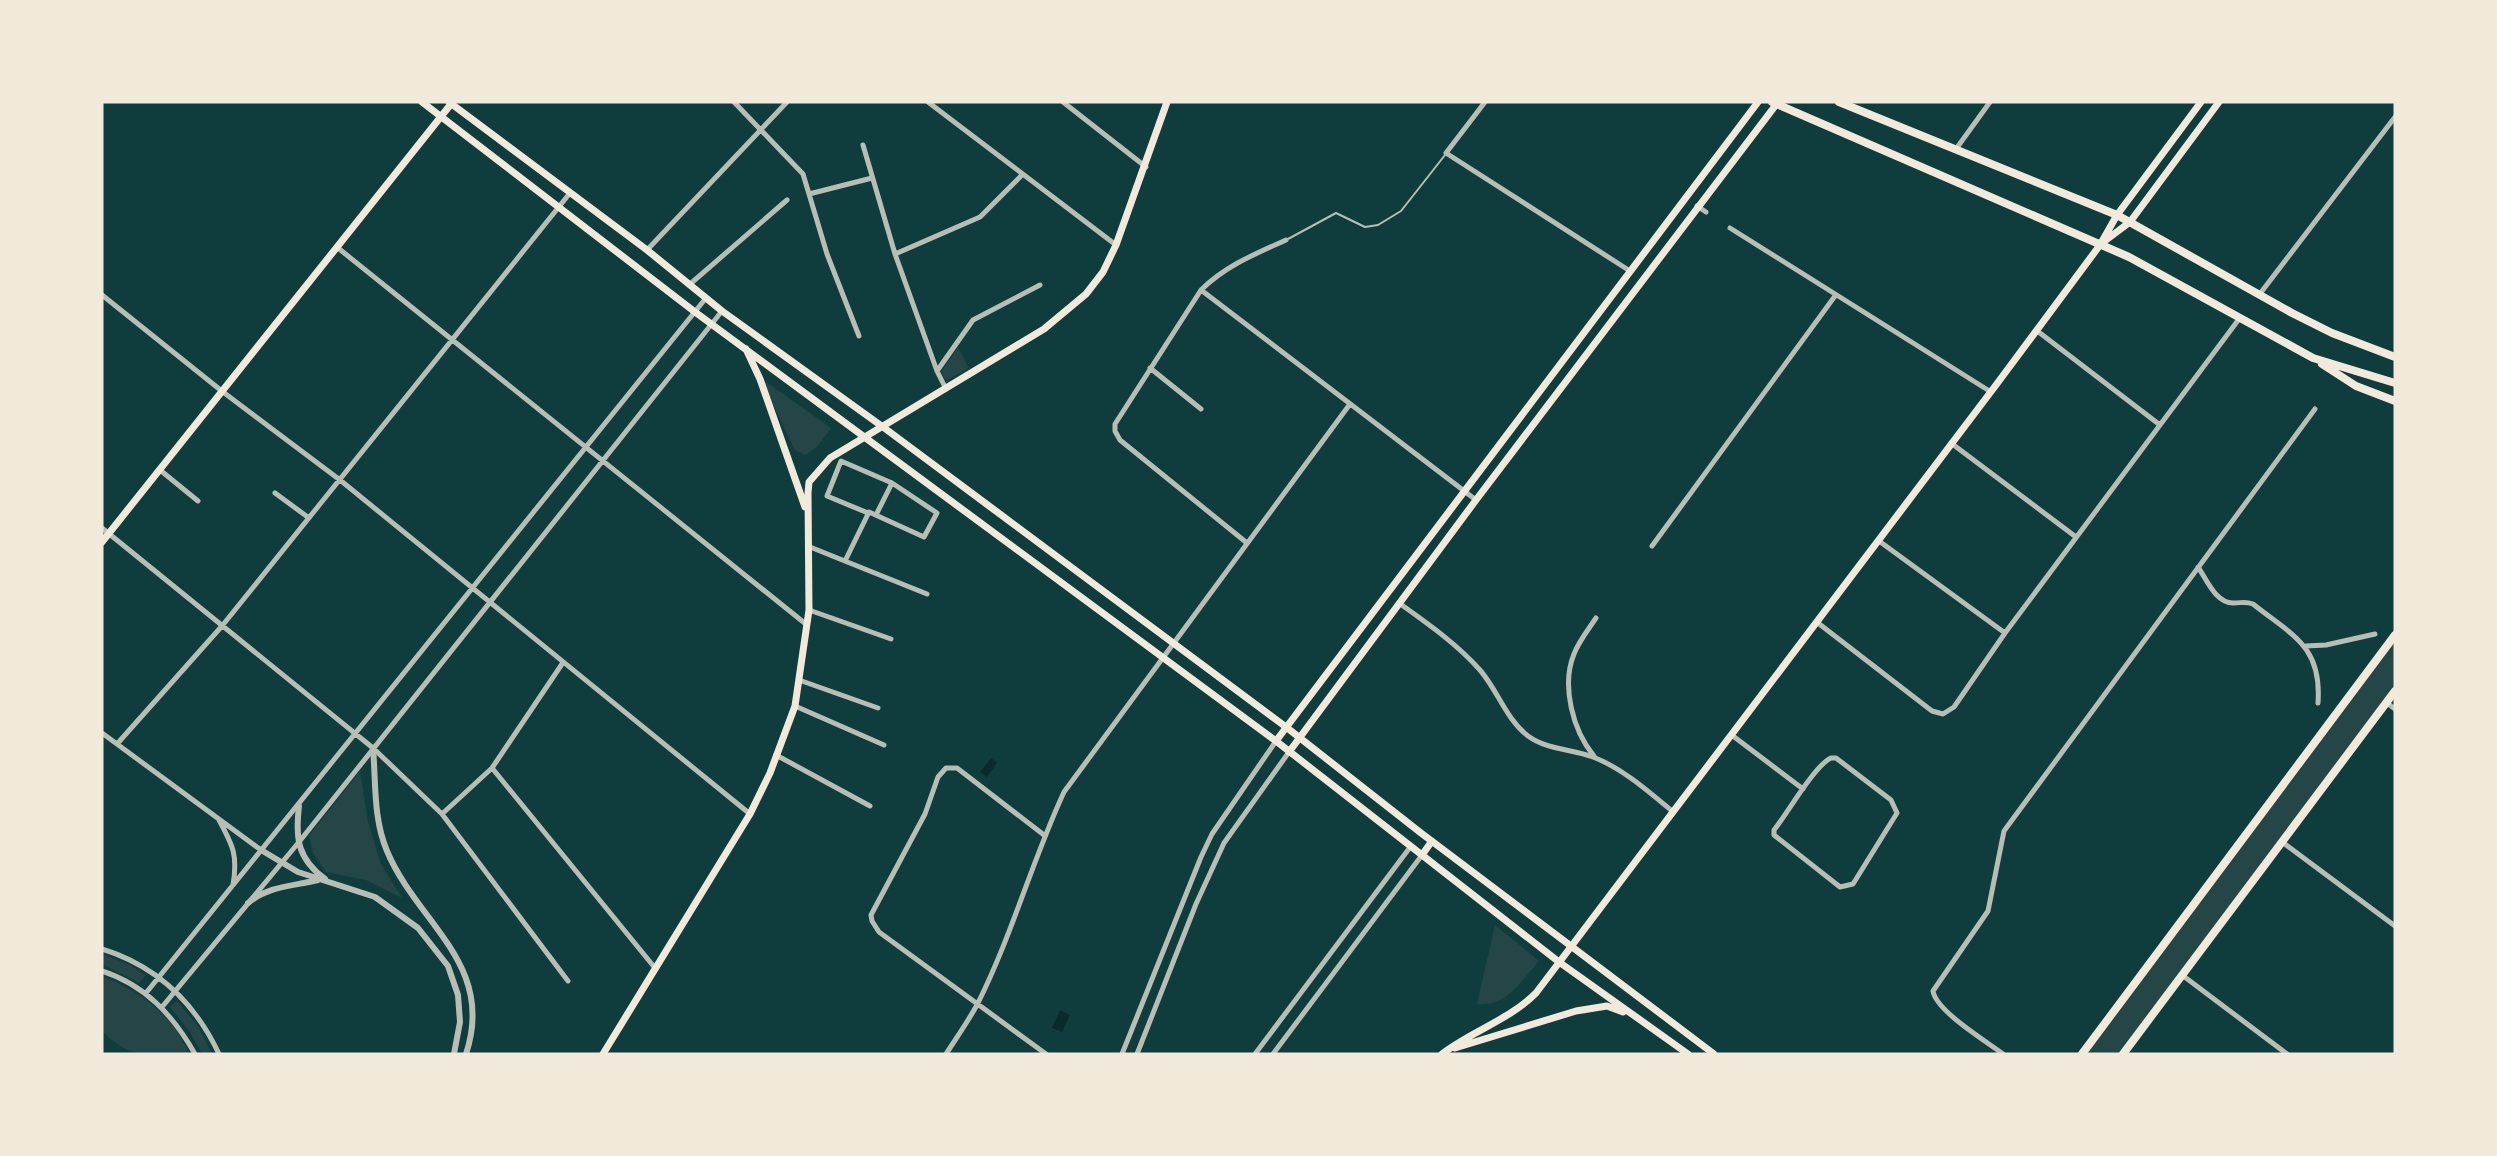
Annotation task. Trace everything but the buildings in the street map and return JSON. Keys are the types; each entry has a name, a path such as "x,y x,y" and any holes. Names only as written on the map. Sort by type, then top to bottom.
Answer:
{"main road":[{"path":"421,102 711,324 1276,741 1559,962 1688,1054"},
{"path":"603,1054 750,814 770,773 795,706 809,610 810,547 806,508 809,482 830,458 1066,314 1103,272 1116,245 1146,167 1167,102"},
{"path":"1276,741 1758,102"},
{"path":"1839,102 2117,215 2259,295 2332,333 2395,357"},
{"path":"1443,1053 1525,1004 1559,962 1672,811 1733,736 1991,392 2100,245 2117,215 2201,102"},
{"path":"2100,245 2130,222 2219,102"},
{"path":"102,542 451,103 647,250 722,311 884,427 1286,727 1421,833 1714,1054"},
{"path":"1289,752 1527,431 1776,103 2129,257 2313,358 2356,386 2395,401"},
{"path":"745,347 760,379 806,508"},
{"path":"2313,358 2395,383"},
{"path":"1516,423 1527,431"},
{"path":"2082,1054 2395,635"},
{"path":"2123,1054 2395,691"},
{"path":"1412,846 1421,833"},
{"path":"1422,855 1432,841"},
{"path":"1443,1053 1594,1007 1607,1006 1633,1016"}],"street":[{"path":"734,102 803,174 827,254 858,336"},
{"path":"647,250 787,102"},
{"path":"928,102 1116,245"},
{"path":"1063,102 1146,167"},
{"path":"1485,102 1446,153 1630,271"},
{"path":"1956,149 1989,102"},
{"path":"2259,295 2395,117"},
{"path":"863,145 895,254 937,371 946,389"},
{"path":"895,254 980,217 1022,175"},
{"path":"809,194 872,178"},
{"path":"117,744 222,626 570,193"},
{"path":"689,285 787,200"},
{"path":"1697,206 1706,212"},
{"path":"1730,228 1991,392"},
{"path":"1247,543 1120,440 1115,431 1117,418 1202,290 1226,269 1286,240"},
{"path":"338,248 807,625"},
{"path":"937,371 973,320 1040,285"},
{"path":"1202,290 1476,500"},
{"path":"102,295 223,392 340,480 562,664 750,814"},
{"path":"1652,546 1835,296"},
{"path":"146,993 474,590 706,298"},
{"path":"162,1007 280,862 299,842 722,311"},
{"path":"1818,623 1932,711 1943,714 1954,707 2005,633 2239,319"},
{"path":"2036,330 2160,425"},
{"path":"1150,368 1201,410"},
{"path":"946,1054 977,1004 1008,936 1044,836 1064,792 1161,657 1350,404"},
{"path":"2003,1054 1935,1000 1932,991 1988,911 1999,848 2005,829 2315,409"},
{"path":"1951,443 2076,537"},
{"path":"841,461 892,483 936,513 924,537 868,513 826,496 841,461"},
{"path":"160,470 198,501"},
{"path":"876,515 892,483"},
{"path":"275,493 309,518"},
{"path":"845,561 868,513"},
{"path":"102,528 373,748 442,814 568,981"},
{"path":"1879,540 2005,633"},
{"path":"810,547 927,594"},
{"path":"2198,567 2220,600 2232,604 2245,601 2253,604 2306,646 2315,662 2320,680 2318,703"},
{"path":"1399,603 1474,664 1514,722 1529,736 1549,747 1595,758 1615,768 1672,811"},
{"path":"809,610 891,639"},
{"path":"1595,758 1582,737 1569,688 1574,654 1596,618"},
{"path":"2306,646 2326,645 2374,634"},
{"path":"442,814 492,768 562,664"},
{"path":"799,680 878,708"},
{"path":"2386,703 2395,709"},
{"path":"795,706 884,745"},
{"path":"102,733 280,862 319,879 375,897 392,907 418,928 440,954 453,979 461,1010 454,1054"},
{"path":"1733,736 1803,789"},
{"path":"1122,1054 1212,834 1276,741"},
{"path":"373,748 378,820 386,848 408,889 457,956 468,984 473,1011 466,1054"},
{"path":"1137,1054 1224,843 1289,752"},
{"path":"776,755 870,806"},
{"path":"1836,759 1891,800 1895,806 1896,817 1853,884 1840,887 1774,835 1774,830 1803,789 1825,761 1836,759"},
{"path":"492,768 655,968"},
{"path":"1044,836 957,768 946,768 938,777 920,824 873,908 872,921 879,932 1046,1054"},
{"path":"299,806 299,842 304,860 311,869 329,882"},
{"path":"218,819 234,848 236,866 233,885"},
{"path":"2282,842 2395,926"},
{"path":"1256,1054 1412,846"},
{"path":"1273,1054 1422,855"},
{"path":"248,903 265,892 319,879"},
{"path":"1184,899 1197,904"},
{"path":"102,949 132,960 175,990 198,1017 219,1054"},
{"path":"1319,968 1331,976"},
{"path":"102,971 146,993 162,1007 178,1025 195,1054"},
{"path":"2182,975 2288,1054"},
{"path":"1138,1012 1152,1017"}],"lane":[{"path":"421,102 745,347"},
{"path":"1286,240 1335,213 1365,227 1392,218 1401,211 1446,153"}],"shaded area":[{"path":"958,348 969,368 946,381 941,372"},
{"path":"765,381 831,428 817,447 805,455 795,450 765,389"},
{"path":"2395,641 2395,686 2385,700 2118,1054 2086,1054"},
{"path":"991,758 997,763 987,777 980,772"},
{"path":"360,771 368,822 381,864 402,898 366,880 326,872 313,853 309,836"},
{"path":"1495,925 1539,961 1505,997 1488,1004 1477,1004"},
{"path":"102,954 130,965 146,975 139,983 102,964"},
{"path":"102,976 130,989 154,1006 174,1027 189,1054 142,1054 113,1041 102,1031"},
{"path":"177,1001 198,1026 212,1054 202,1054 190,1032 170,1007"},
{"path":"1060,1010 1070,1015 1062,1032 1052,1028"}]}
